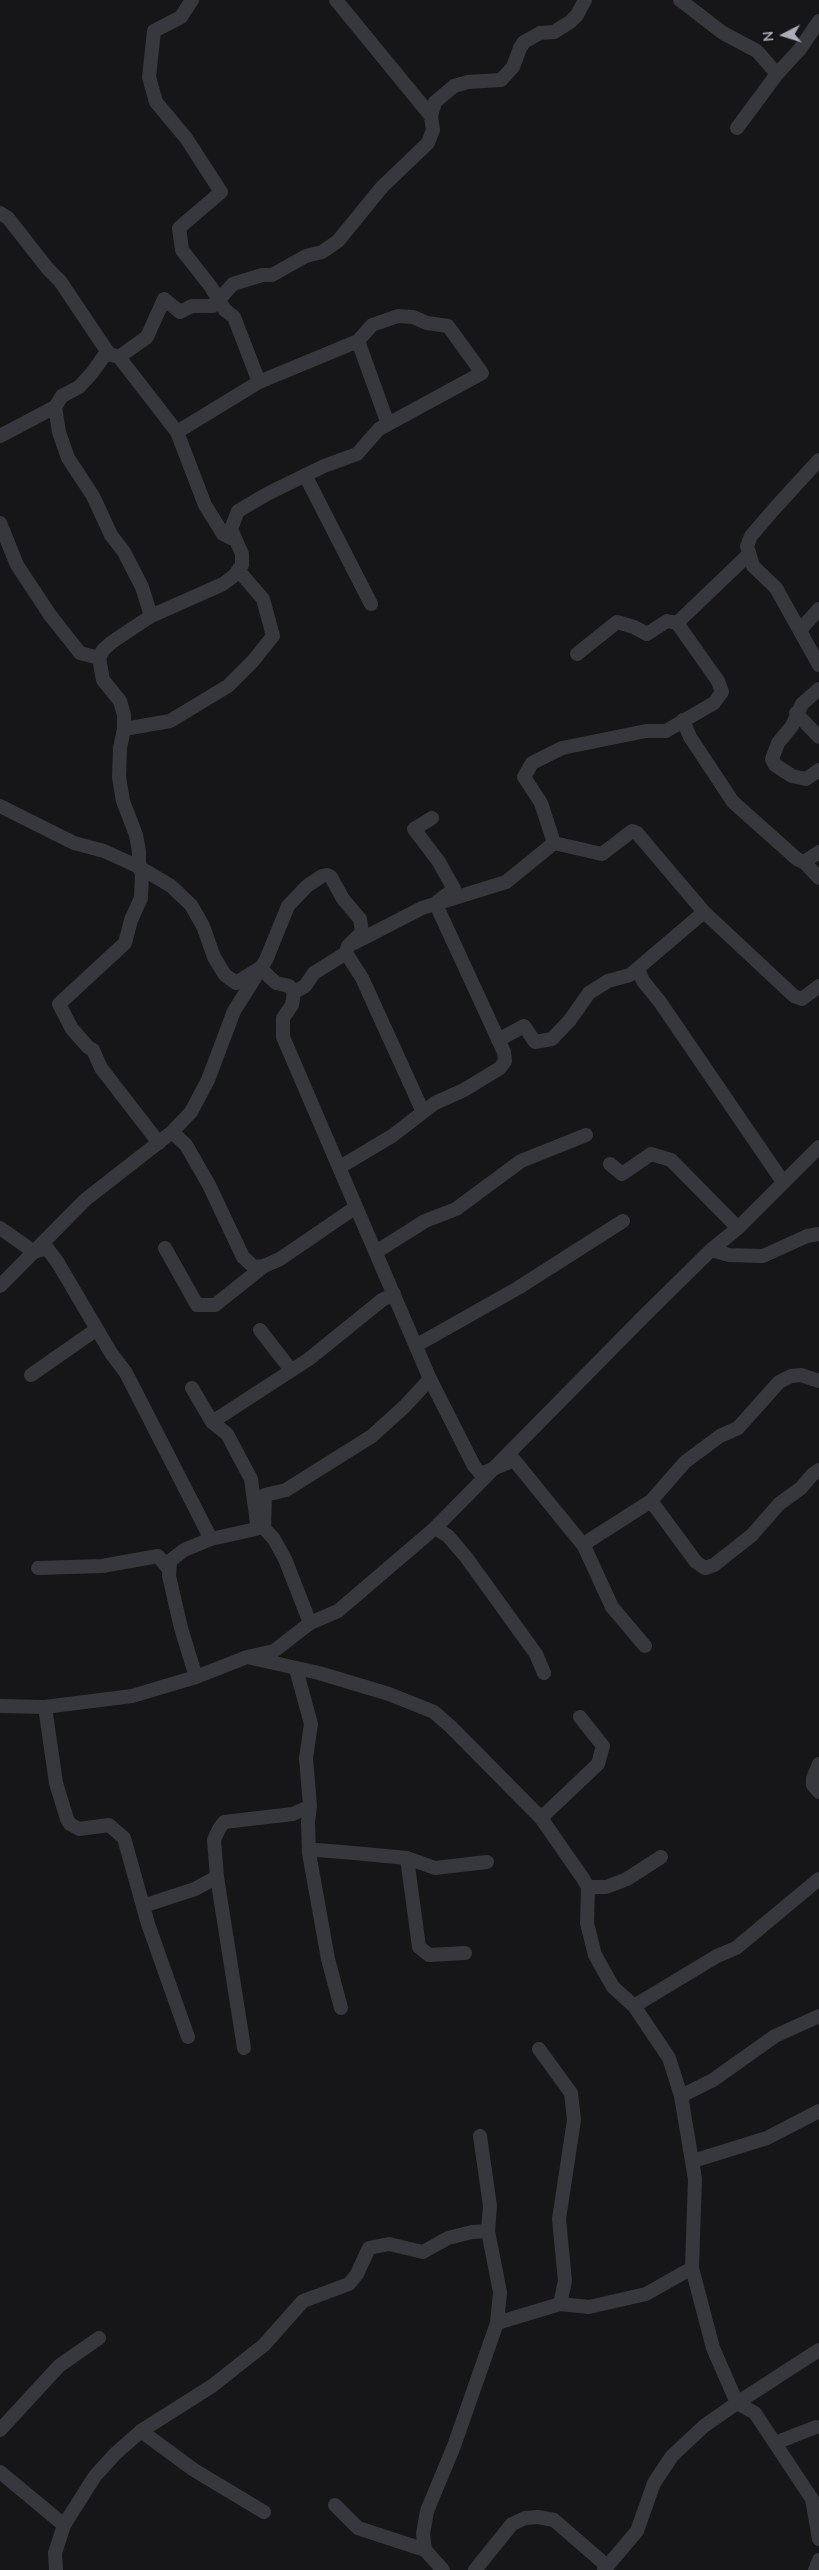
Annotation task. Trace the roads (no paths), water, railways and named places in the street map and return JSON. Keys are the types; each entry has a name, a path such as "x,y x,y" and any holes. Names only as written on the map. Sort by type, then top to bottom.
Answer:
{"street":[{"path":"192,0 180,16 154,31 149,77 156,102 186,138 221,192 179,228 182,250 211,287 225,310 234,317 259,382"},
{"path":"336,0 431,116"},
{"path":"0,436 55,407 62,396 79,387 104,356 114,355 147,337 164,299 180,312 192,306 213,306 233,284 262,274 272,275 306,256 322,252 338,241 382,187 428,143 433,130 431,116 435,102 454,86 468,82 501,80 513,67 524,42 540,33 554,32 570,22 578,16 585,0"},
{"path":"680,0 723,33 757,51 777,74"},
{"path":"737,128 777,74 800,49 819,21"},
{"path":"0,213 8,218 48,269 60,281 114,355 177,432 205,505 222,534 233,538"},
{"path":"159,1143 101,1068 93,1050 72,1029 60,1004 125,943 131,920 141,898 142,874 138,867 139,851 136,835 123,801 119,778 124,715 120,701 103,680 99,658 103,650 112,642 151,616 223,584 238,570 242,565 242,554 233,538 231,529 238,511 305,475 357,454 378,429 482,373 448,326 427,323 413,317 398,316 372,325 358,341 259,382 177,432"},
{"path":"358,341 388,424"},
{"path":"55,407 59,432 68,458 93,496 111,535 124,552 142,587 151,616"},
{"path":"819,460 751,536 747,546 748,555 753,566 776,588 819,665"},
{"path":"305,475 371,604"},
{"path":"0,523 17,565 50,614 80,653 99,658"},
{"path":"677,623 748,555"},
{"path":"124,729 170,721 228,686 254,661 273,636 263,599 238,570"},
{"path":"800,630 819,609"},
{"path":"554,843 541,803 524,777 532,763 562,748 646,731 666,731 714,703 722,692 718,681 677,623 667,621 647,634 634,627 616,622 576,654"},
{"path":"819,689 802,704 796,713 792,726 778,743 772,759 775,765 792,776 806,779 819,770"},
{"path":"796,713 819,737"},
{"path":"683,720 690,737 733,802 790,853 804,862 819,878"},
{"path":"0,806 74,843 104,851 138,867 171,886 191,905 204,926 214,957 225,975 236,983 260,968"},
{"path":"294,992 305,986 314,973 347,949 398,918 437,902 454,889 439,862 414,829 432,818"},
{"path":"554,843 602,854 632,831 637,833 704,912 794,996 802,999 819,986"},
{"path":"437,902 444,903 506,882 554,843"},
{"path":"804,862 819,852"},
{"path":"0,1286 85,1200 159,1143 191,1112 208,1080 234,1011 266,960 288,906 307,886 322,876 331,877 362,925 362,932 347,949"},
{"path":"340,1167 392,1136 423,1112 500,1068 506,1061 504,1052 463,966 437,902"},
{"path":"498,1040 524,1026 535,1042 552,1039 570,1020 589,993 608,981 630,975 704,912"},
{"path":"347,949 423,1112"},
{"path":"260,968 276,983 289,986 294,992 292,1005 283,1018 283,1037 430,1378 474,1466 481,1474 490,1472 514,1460 584,1546 612,1608 645,1646"},
{"path":"638,968 643,981 660,1002 784,1182"},
{"path":"172,1132 186,1145 209,1185 243,1257 254,1267 264,1266"},
{"path":"376,1252 419,1224 456,1209 521,1161 586,1135"},
{"path":"0,1706 45,1707 132,1696 196,1677 247,1657 274,1651 310,1623 338,1611 435,1528 711,1250 738,1228 819,1146"},
{"path":"610,1164 622,1174 651,1154 671,1160 738,1228"},
{"path":"165,1248 198,1305 215,1305 264,1266 280,1259 356,1207"},
{"path":"417,1345 518,1288 623,1220"},
{"path":"0,1228 34,1252"},
{"path":"711,1250 729,1255 763,1256 807,1236 819,1234"},
{"path":"34,1252 47,1248 126,1373 210,1538"},
{"path":"212,1422 291,1370 335,1339 382,1300 394,1294"},
{"path":"31,1375 97,1329"},
{"path":"260,1330 291,1370"},
{"path":"584,1546 590,1540 651,1501 685,1462 720,1436 738,1428 780,1382 791,1376 802,1375 819,1382"},
{"path":"260,1528 265,1495 286,1490 372,1436 405,1406 430,1378"},
{"path":"192,1388 212,1422 227,1434 251,1479 260,1528 274,1539 285,1559 310,1623"},
{"path":"651,1501 696,1562 705,1568 714,1564 752,1535 779,1504 801,1488 819,1470"},
{"path":"38,1568 102,1566 176,1554 210,1538 260,1528"},
{"path":"435,1528 448,1536 466,1557 536,1654 544,1673"},
{"path":"168,1568 176,1554"},
{"path":"158,1556 168,1568 180,1628 196,1677"},
{"path":"247,1657 319,1673 390,1694 434,1712 541,1818 588,1887 587,1923 595,1954 613,1987 634,2006 669,2058 680,2096 695,2179 692,2268 714,2348 737,2403 755,2413 815,2497 819,2539"},
{"path":"296,1669 311,1724 306,1758 310,1806 308,1822 309,1853 328,1959 341,2008"},
{"path":"45,1707 56,1783 67,1818 70,1824 79,1829 109,1826 124,1838 143,1906 188,2037"},
{"path":"541,1818 598,1764 603,1746 580,1717"},
{"path":"819,1764 812,1778 813,1785 819,1792"},
{"path":"244,2048 217,1877 214,1840 224,1822 292,1814 310,1806"},
{"path":"292,1814 308,1822"},
{"path":"309,1853 316,1850 407,1858 435,1868 488,1862"},
{"path":"588,1887 606,1887 627,1879 661,1857"},
{"path":"407,1858 420,1947 429,1956 465,1953"},
{"path":"143,1906 195,1889 217,1877"},
{"path":"634,2006 717,1956 736,1948 819,1879"},
{"path":"680,2096 713,2080 775,2036 819,2016"},
{"path":"539,2049 571,2093 574,2120 559,2219 565,2281 560,2304"},
{"path":"693,2161 767,2138 819,2110"},
{"path":"425,2550 423,2534 427,2511 454,2446 466,2407 497,2323 500,2292 488,2231 490,2206 480,2136"},
{"path":"56,2570 55,2553 64,2525 95,2476 115,2454 141,2431 212,2386 264,2345 303,2301 349,2284 357,2274 369,2248 389,2244 423,2252 448,2238 472,2232 488,2231"},
{"path":"497,2323 560,2304 589,2307 646,2294 692,2268"},
{"path":"0,2430 59,2366 99,2338"},
{"path":"475,2570 512,2524 526,2518 538,2517 554,2520 606,2568 637,2531 654,2483 672,2456 704,2426 819,2350"},
{"path":"775,2443 816,2427"},
{"path":"141,2431 194,2470 264,2512"},
{"path":"0,2472 64,2525"},
{"path":"336,2505 358,2528 425,2550 443,2570"},
{"path":"815,2570 819,2560"}]}
